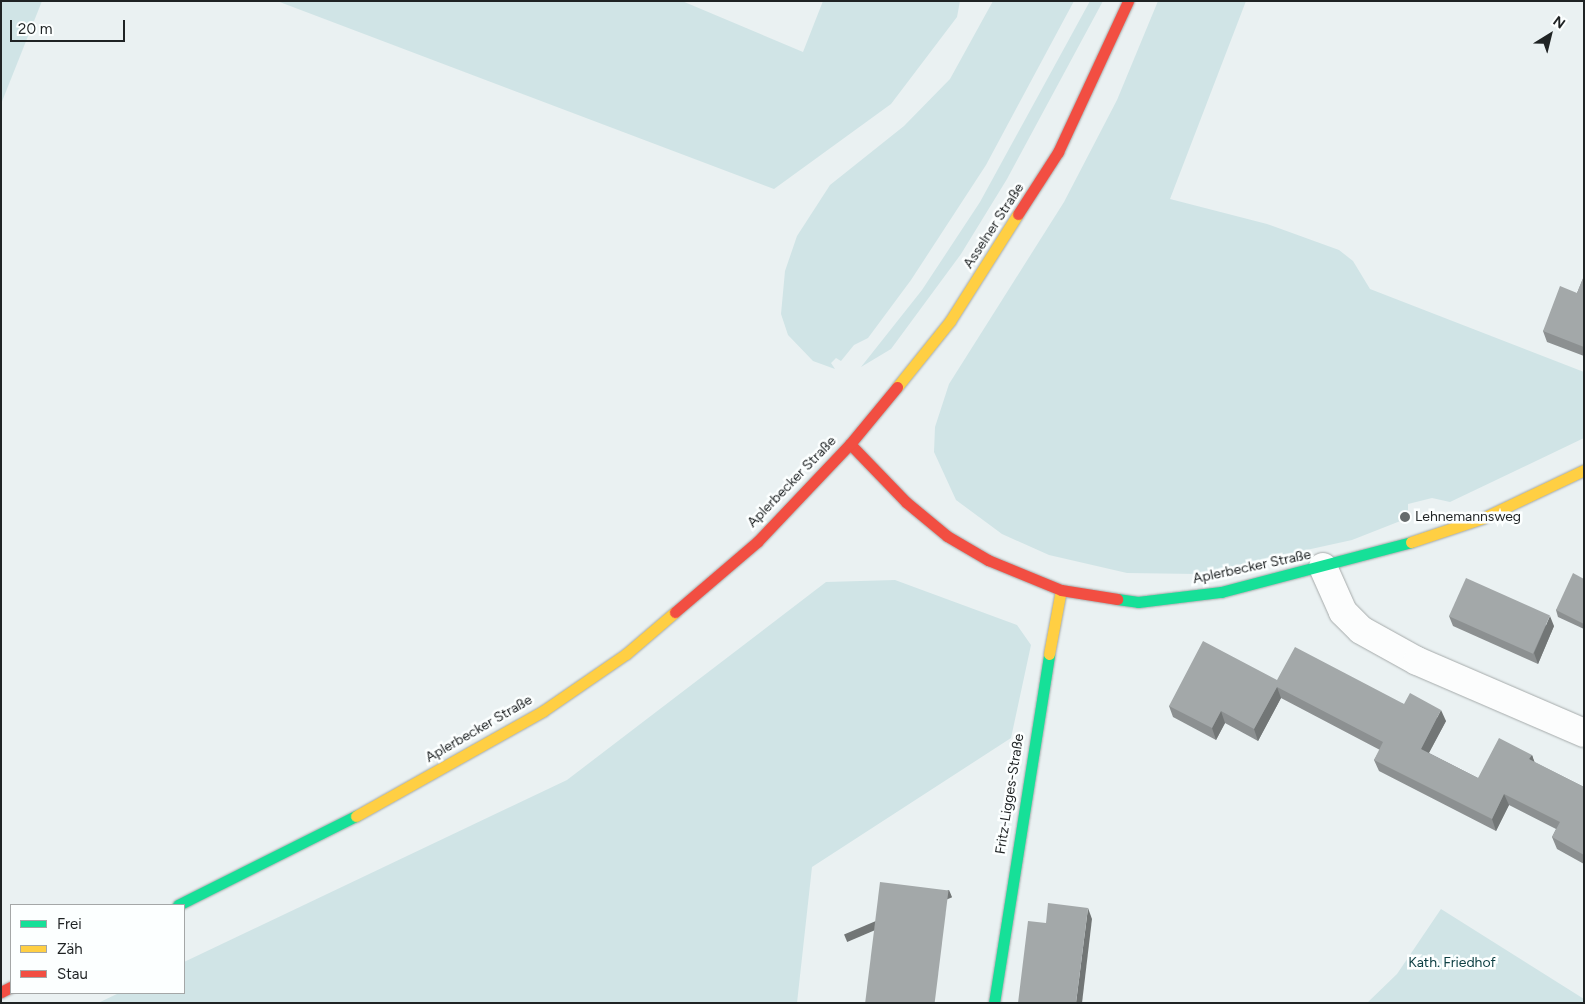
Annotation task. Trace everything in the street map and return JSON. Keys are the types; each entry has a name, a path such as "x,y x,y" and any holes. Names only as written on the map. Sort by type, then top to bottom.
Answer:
{"main road":[{"name":"Asselner Straße","path":"850,444 950,321 1034,193 1076,117 1128,1"},
{"name":"Aplerbecker Straße","path":"180,904 341,825 543,711 604,670 757,542 850,444 906,502 947,536 988,560 1061,590 1138,602 1222,592 1323,567 1483,518 1584,470"},
{"name":"Fritz-Ligges-Straße","path":"994,1003 1026,783 1061,590"}],"street":[{"path":"1323,567 1344,612 1361,630 1400,652 1584,733"}],"green space":[{"path":"1,1 42,1 1,104"},
{"path":"277,1 682,1 803,52 823,1 960,1 957,17 891,104 774,189"},
{"path":"993,1 1074,1 986,165 911,280 868,338 854,345 841,361 836,358 831,363 835,369 813,361 788,335 781,314 785,271 797,236 830,185 904,126 950,79"},
{"path":"1090,1 1103,1 1007,179 961,254 891,349 861,367 922,290 980,202"},
{"path":"1158,1 1246,1 1170,199 1267,224 1339,250 1353,261 1370,289 1584,372 1584,438 1450,502 1432,498 1408,504 1408,518 1352,540 1197,574 1127,573 1049,555 1002,534 956,500 934,452 935,427 949,384 1064,202 1117,100"},
{"path":"895,580 1017,625 1031,645 1011,738 812,867 797,1003 98,1003 117,994 185,994 185,962 567,780 826,582"},
{"name":"Kath. Friedhof","path":"1441,909 1584,999 1584,1003 1367,1003 1397,974"}],"building":[{"path":"1584,276 1584,347 1543,331 1560,286 1577,293"},
{"path":"1573,573 1584,579 1584,624 1556,610"},
{"path":"1466,578 1550,615 1533,654 1449,616"},
{"path":"1203,641 1277,680 1295,647 1404,704 1410,693 1441,710 1421,749 1478,778 1499,738 1532,755 1529,759 1584,787 1584,855 1552,837 1560,822 1504,794 1492,819 1374,760 1383,742 1277,687 1254,729 1221,711 1212,728 1169,706"},
{"path":"880,882 948,890 935,1003 865,1003"},
{"path":"1048,903 1088,908 1076,1003 1018,1003 1028,921 1046,923"}],"traffic: fast":[{"path":"1117,599 1138,602 1221,592 1411,542"},
{"path":"994,1003 1049,654"},
{"path":"180,904 356,816"}],"traffic: slow":[{"path":"897,387 950,321 1018,214"},
{"path":"1411,542 1483,518 1584,470"},
{"path":"1049,654 1061,590"},
{"path":"356,816 543,711 626,654 675,612"}],"traffic: jam":[{"path":"1018,214 1058,152 1128,1"},
{"path":"675,612 757,542 850,444 897,387"},
{"path":"850,444 906,502 947,536 988,560 1061,590 1117,599"},
{"path":"1,992 10,988"}],"place":[{"name":"Lehnemannsweg","path":"1405,517"}]}
